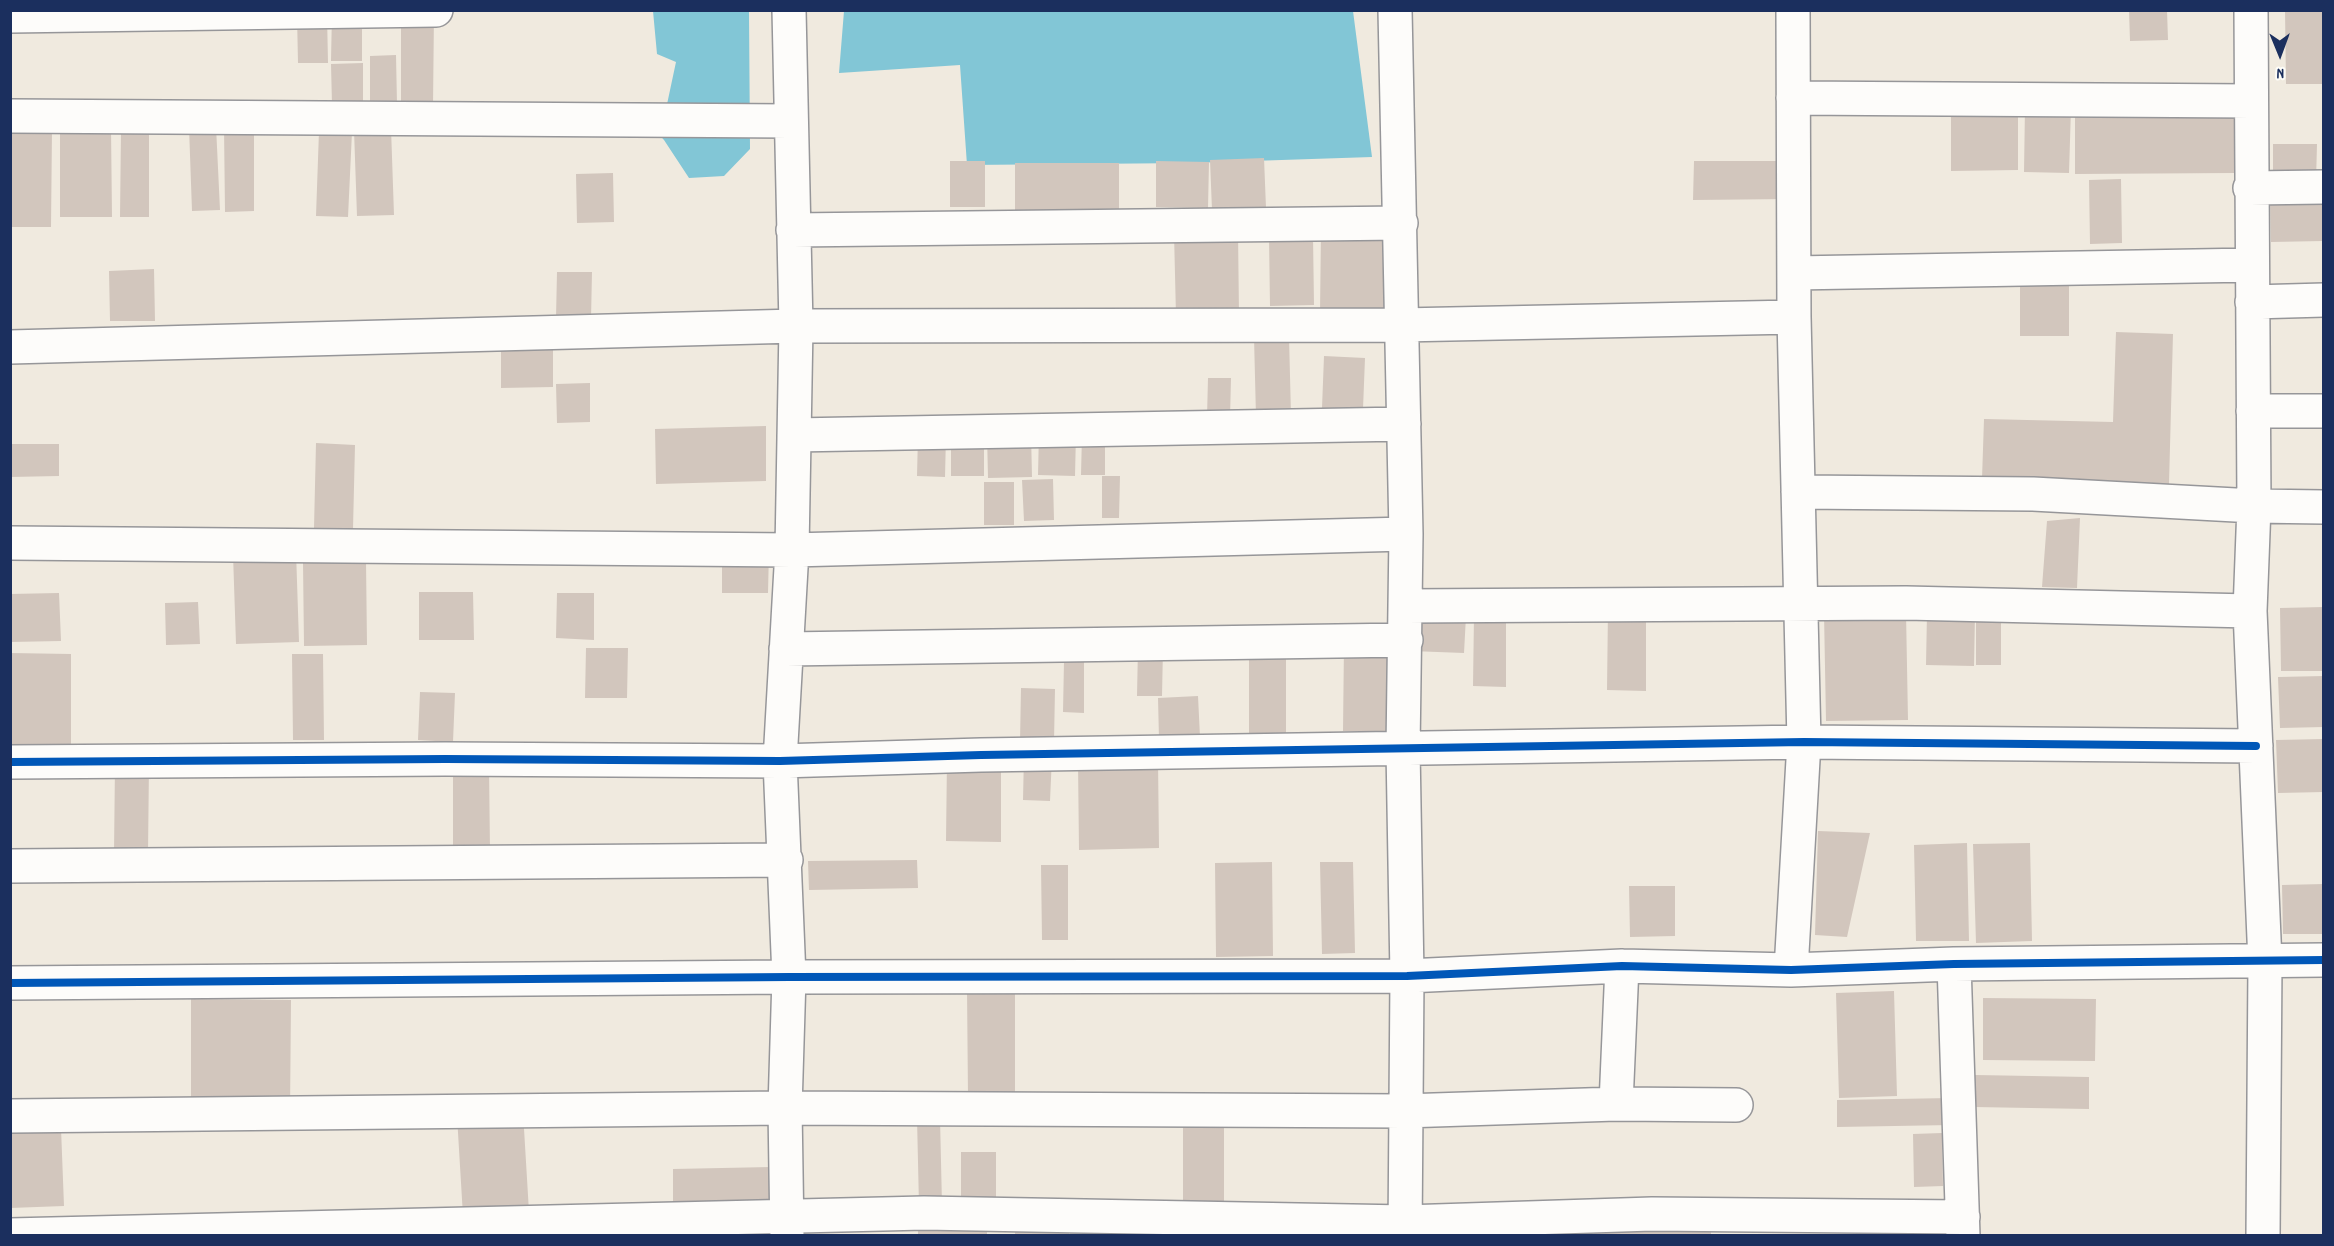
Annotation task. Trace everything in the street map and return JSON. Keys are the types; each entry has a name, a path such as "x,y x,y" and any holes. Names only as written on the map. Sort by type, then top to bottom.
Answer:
{"street":[{"path":"10,16 436,10"},
{"path":"787,1227 785,1108 789,976 786,860 780,761 792,550 796,326 789,10"},
{"path":"1395,10 1406,534 1403,749 1407,976 1404,1111 1405,1229"},
{"path":"1791,970 1804,742 1794,317 1793,10"},
{"path":"2251,10 2250,188 2254,506 2250,611 2265,962 2263,1236"},
{"path":"1793,98 2251,101"},
{"path":"10,116 790,121"},
{"path":"2250,188 2324,187"},
{"path":"793,230 1401,223"},
{"path":"1794,273 2252,265"},
{"path":"2252,302 2324,300"},
{"path":"10,347 796,326 1401,325 1794,317"},
{"path":"2253,411 2324,411"},
{"path":"794,435 1404,424"},
{"path":"1798,492 2033,494 2254,506 2324,507"},
{"path":"10,543 792,550 1406,534"},
{"path":"1406,606 1906,603 2250,611"},
{"path":"786,649 1406,640"},
{"path":"10,762 445,759 780,761 1804,742 2256,746"},
{"path":"10,866 786,860"},
{"path":"10,983 789,976 1407,976 1622,966 1791,970 1954,964 2324,960"},
{"path":"10,1236 787,1227 924,1213 1405,1229 1652,1214 1963,1226 1954,964"},
{"path":"1616,1104 1622,966"},
{"path":"10,1116 785,1108 1404,1111 1616,1104 1736,1106"}],"water":[{"path":"653,11 749,11 750,149 724,176 689,178 664,140 638,112 666,109 676,62 657,54"},
{"path":"844,11 1353,11 1372,157 1191,163 967,165 960,65 839,73"}],"building":[{"path":"2129,10 2167,10 2168,40 2130,41"},
{"path":"2285,10 2324,10 2324,84 2286,84"},
{"path":"332,12 362,12 362,61 331,61"},
{"path":"401,12 434,12 433,106 401,106"},
{"path":"327,14 328,63 298,63 297,15"},
{"path":"396,55 397,104 370,105 370,56"},
{"path":"363,63 363,104 332,105 331,64"},
{"path":"2018,105 2018,170 1951,171 1951,106"},
{"path":"2234,105 2234,173 2075,174 2075,106"},
{"path":"2025,107 2071,108 2069,173 2024,172"},
{"path":"216,126 220,210 192,211 189,127"},
{"path":"224,127 254,127 254,211 225,212"},
{"path":"60,128 111,128 112,217 60,217"},
{"path":"391,128 394,215 357,216 354,130"},
{"path":"10,129 52,129 51,227 10,227"},
{"path":"121,130 149,130 149,217 120,217"},
{"path":"319,131 352,132 348,217 316,216"},
{"path":"2273,144 2317,144 2316,182 2273,181"},
{"path":"1264,158 1266,208 1212,210 1210,160"},
{"path":"950,161 985,161 985,207 950,207"},
{"path":"1156,161 1209,162 1208,208 1156,207"},
{"path":"1694,161 1789,161 1789,199 1693,200"},
{"path":"1015,163 1119,163 1119,213 1015,213"},
{"path":"613,173 614,222 577,223 576,174"},
{"path":"2121,179 2122,243 2090,244 2089,180"},
{"path":"2323,194 2323,241 2271,242 2270,195"},
{"path":"1321,230 1396,231 1395,314 1320,313"},
{"path":"1238,232 1239,315 1176,316 1174,233"},
{"path":"1313,236 1314,305 1270,306 1269,237"},
{"path":"154,269 155,321 110,321 109,271"},
{"path":"557,272 592,272 591,319 556,318"},
{"path":"2020,281 2069,282 2069,336 2020,336"},
{"path":"2116,332 2173,334 2169,484 1982,479 1984,419 2113,422"},
{"path":"1289,336 1291,416 1256,417 1254,337"},
{"path":"501,339 553,340 553,387 501,388"},
{"path":"1324,356 1365,358 1363,409 1322,408"},
{"path":"1208,378 1231,378 1230,418 1207,417"},
{"path":"590,383 590,422 557,423 556,384"},
{"path":"766,426 766,481 656,484 655,429"},
{"path":"1039,432 1076,433 1075,476 1038,475"},
{"path":"1031,433 1032,477 988,478 987,434"},
{"path":"1082,434 1105,434 1105,475 1081,475"},
{"path":"918,435 946,436 945,477 917,476"},
{"path":"951,436 984,437 984,476 951,476"},
{"path":"316,443 355,445 353,529 314,528"},
{"path":"10,444 59,444 59,476 10,477"},
{"path":"1102,476 1120,476 1119,518 1102,518"},
{"path":"1053,479 1054,520 1024,521 1022,480"},
{"path":"984,482 1014,482 1014,525 984,525"},
{"path":"2080,518 2077,588 2042,587 2047,521"},
{"path":"722,549 769,550 768,593 722,593"},
{"path":"296,551 299,642 236,644 233,554"},
{"path":"366,561 367,645 304,646 303,562"},
{"path":"419,592 473,592 474,640 419,640"},
{"path":"59,593 61,641 10,642 10,594"},
{"path":"557,593 594,593 594,640 556,638"},
{"path":"198,602 200,644 166,645 165,603"},
{"path":"2324,607 2324,671 2281,671 2280,608"},
{"path":"1608,608 1646,608 1646,691 1607,690"},
{"path":"1906,612 1908,720 1826,721 1824,613"},
{"path":"1927,613 1975,614 1974,666 1926,665"},
{"path":"1412,614 1466,616 1464,653 1411,651"},
{"path":"2001,614 2001,665 1976,665 1976,615"},
{"path":"1474,615 1506,615 1506,687 1473,686"},
{"path":"1344,643 1396,644 1394,731 1343,731"},
{"path":"1286,645 1286,735 1249,735 1249,646"},
{"path":"1138,647 1163,648 1162,696 1137,696"},
{"path":"586,648 628,648 627,698 585,698"},
{"path":"10,653 71,654 71,745 10,745"},
{"path":"292,654 323,654 324,740 293,740"},
{"path":"1064,661 1084,661 1084,713 1063,712"},
{"path":"2324,676 2324,727 2280,728 2278,677"},
{"path":"1021,688 1055,689 1054,742 1020,742"},
{"path":"420,692 455,693 453,742 418,740"},
{"path":"1198,696 1200,737 1159,739 1158,698"},
{"path":"2324,739 2324,792 2278,793 2276,740"},
{"path":"1024,755 1052,756 1050,801 1023,800"},
{"path":"947,758 1001,758 1001,842 946,841"},
{"path":"1158,760 1159,848 1079,850 1078,762"},
{"path":"115,764 149,764 148,853 114,853"},
{"path":"453,766 489,766 490,851 453,851"},
{"path":"1818,831 1870,833 1847,937 1815,935"},
{"path":"1967,843 1969,941 1916,941 1914,845"},
{"path":"2030,843 2032,941 1976,943 1973,844"},
{"path":"917,860 918,888 809,890 808,861"},
{"path":"1272,862 1273,956 1216,957 1215,863"},
{"path":"1320,862 1353,862 1355,953 1322,954"},
{"path":"1041,865 1068,865 1068,940 1042,940"},
{"path":"2324,884 2324,934 2283,934 2282,885"},
{"path":"1629,886 1675,886 1675,936 1630,937"},
{"path":"967,989 1015,989 1015,1097 968,1097"},
{"path":"1894,991 1897,1096 1839,1098 1836,993"},
{"path":"1983,998 2096,999 2095,1061 1983,1060"},
{"path":"191,999 291,1000 290,1112 191,1111"},
{"path":"1975,1075 2089,1077 2089,1109 1974,1107"},
{"path":"1951,1098 1952,1125 1837,1127 1837,1100"},
{"path":"523,1112 529,1212 463,1216 457,1116"},
{"path":"917,1118 940,1118 942,1205 919,1206"},
{"path":"1183,1127 1224,1127 1224,1207 1183,1207"},
{"path":"61,1128 64,1206 10,1208 10,1130"},
{"path":"1942,1133 1943,1186 1914,1187 1913,1134"},
{"path":"961,1152 996,1152 996,1210 961,1210"},
{"path":"771,1167 772,1207 673,1208 673,1169"},
{"path":"918,1224 987,1224 987,1236 918,1236"},
{"path":"1108,1228 1108,1236 1070,1236 1070,1230"},
{"path":"1711,1228 1711,1236 1594,1236 1594,1229"},
{"path":"1015,1230 1069,1230 1069,1236 1015,1236"}],"cycle path":[{"path":"10,762 445,759 780,761 981,755 1804,742 2256,746"},
{"path":"10,983 789,977 1407,976 1622,966 1791,970 1954,964 2324,960"}]}
